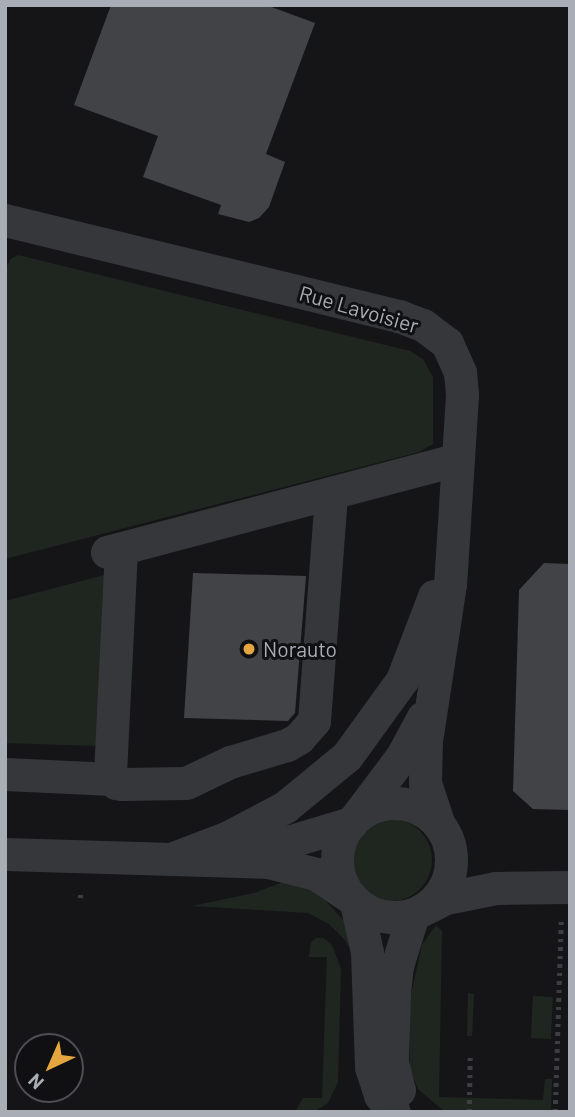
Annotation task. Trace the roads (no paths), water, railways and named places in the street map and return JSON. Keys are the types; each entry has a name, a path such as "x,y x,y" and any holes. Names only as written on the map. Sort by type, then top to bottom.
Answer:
{"street":[{"name":"Rue Lavoisier","path":"5,220 399,316 423,325 447,344 460,372 458,459 445,623 432,691 425,783 444,833"},
{"path":"112,779 114,551 458,459"},
{"path":"5,774 112,779 121,783 186,783 238,759 287,745 299,738 314,721 331,493"},
{"path":"171,859 226,838 285,807 347,756 402,680 453,541"},
{"name":"Rue Lavoisier","path":"354,820 407,748 432,691"},
{"path":"171,859 260,847 354,820 372,807 405,804 424,812 460,855 484,872 527,886"},
{"path":"354,820 339,844 337,861 340,880 353,900 367,952 371,1067 380,1095 394,1112"},
{"path":"414,1112 401,1095 395,1078 391,1035 397,966 421,911 447,881 451,862 444,833"},
{"path":"5,854 268,862 316,874 381,916 398,918 464,893 527,886 570,887"}],"place":[{"name":"Norauto","path":"249,649"}]}
